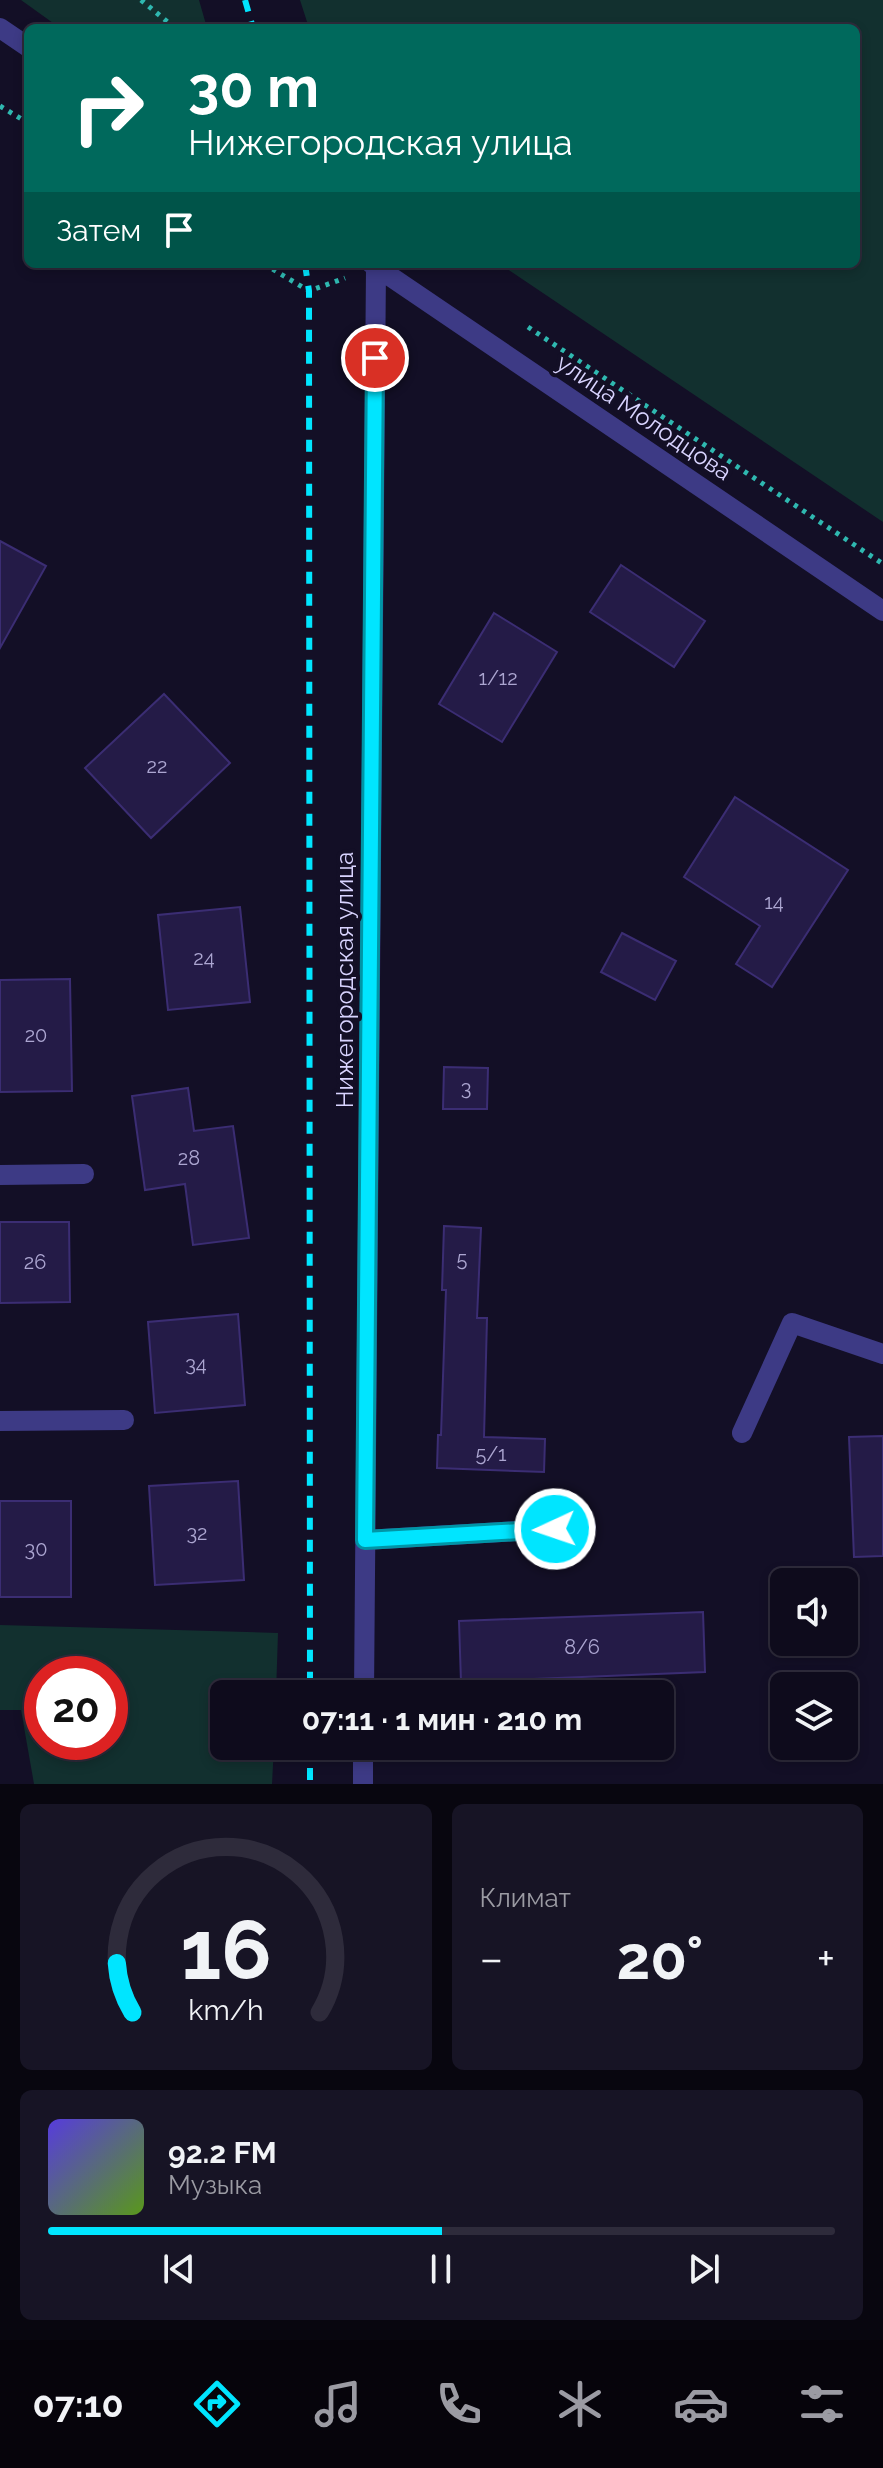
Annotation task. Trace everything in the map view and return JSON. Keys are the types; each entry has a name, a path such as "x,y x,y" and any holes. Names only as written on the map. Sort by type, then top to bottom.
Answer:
{"street":[{"path":"0,28 24,44"},
{"name":"Нижегородская улица","path":"364,1680 374,268"},
{"name":"улица Молодцова","path":"378,268 883,611"},
{"path":"0,1175 84,1174"},
{"path":"742,1433 792,1323 883,1354"},
{"path":"0,1421 124,1420"},
{"path":"365,1540 586,1527"},
{"path":"363,1760 363,1784"}],"path":[{"path":"141,0 170,24"},
{"path":"0,106 24,121"},
{"path":"271,268 309,291"},
{"path":"527,326 883,564"}],"green space":[{"path":"21,0 199,0 206,24 54,24"},
{"path":"300,0 883,0 883,522 506,268 860,268 860,24 308,24"},
{"path":"0,1625 278,1633 276,1680 210,1680 210,1760 273,1760 272,1784 34,1784 30,1760 128,1760 128,1656 24,1656 24,1727 21,1710 0,1710"}],"building":[{"path":"0,541 46,566 0,648"},
{"path":"621,565 705,621 674,667 590,612"},
{"path":"494,613 557,652 502,742 439,704"},
{"path":"164,694 230,763 151,838 85,768"},
{"path":"735,797 848,870 772,987 736,964 760,926 684,877"},
{"path":"240,907 250,1002 168,1010 158,915"},
{"path":"622,933 676,961 655,1000 601,972"},
{"path":"70,979 72,1091 0,1092 0,980"},
{"path":"444,1067 488,1068 487,1109 443,1109"},
{"path":"188,1088 194,1131 233,1126 249,1238 193,1245 185,1184 145,1190 132,1096"},
{"path":"0,1222 69,1222 70,1302 0,1303"},
{"path":"444,1226 481,1228 477,1318 487,1318 484,1437 545,1439 544,1472 437,1468 446,1290 442,1290"},
{"path":"238,1314 245,1405 155,1413 148,1322"},
{"path":"883,1436 883,1556 854,1557 849,1437"},
{"path":"238,1481 244,1580 155,1585 149,1486"},
{"path":"0,1501 71,1501 71,1597 0,1597"},
{"path":"703,1612 705,1672 461,1680 459,1621"}],"railway":[{"path":"245,0 252,24"},
{"path":"306,268 309,291 310,1680"},
{"path":"310,1760 310,1784"}],"route":[{"path":"375,358 365,1540 555,1529"}]}
